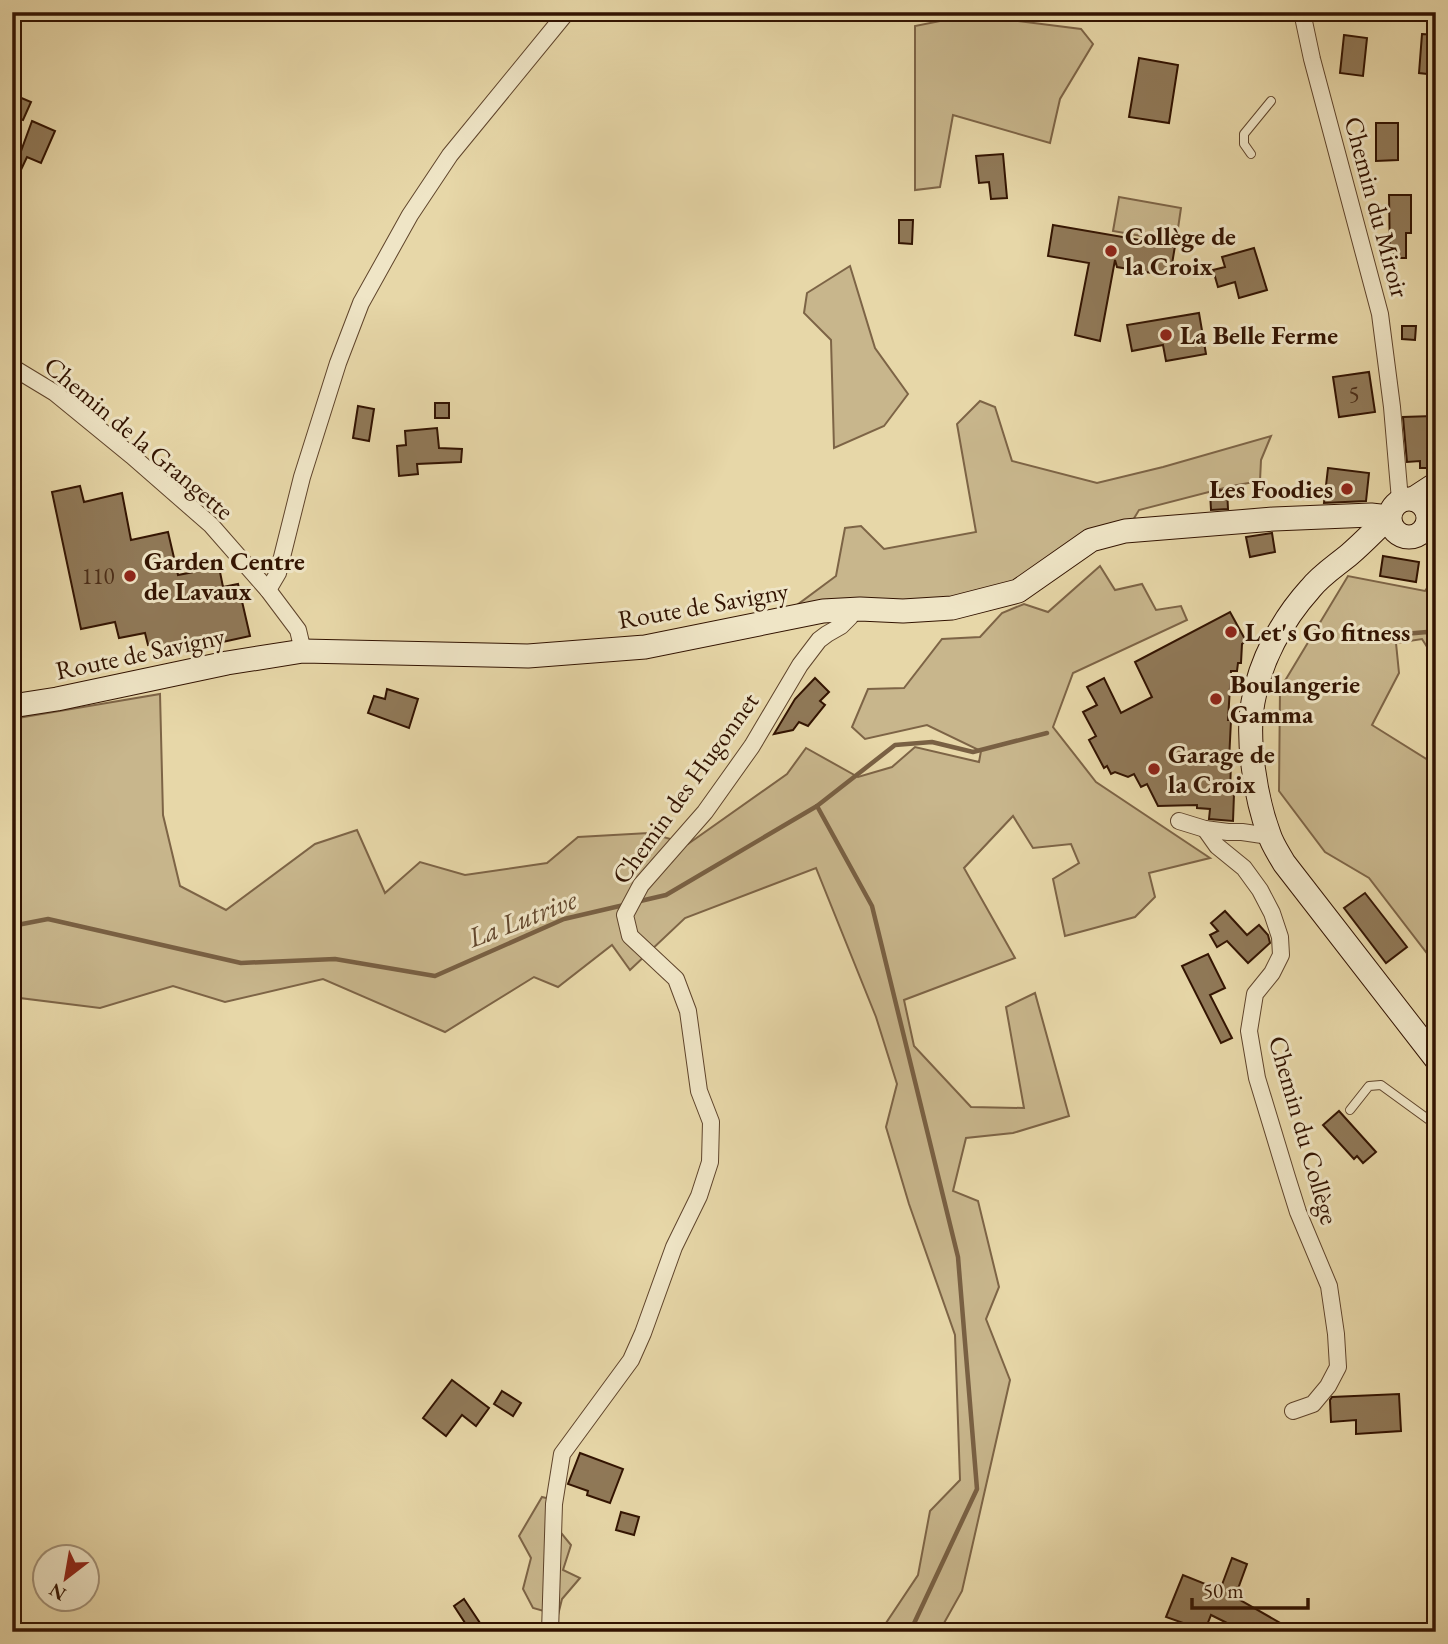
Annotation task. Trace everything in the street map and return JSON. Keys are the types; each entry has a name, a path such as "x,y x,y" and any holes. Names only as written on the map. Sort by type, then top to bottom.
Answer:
{"street":[{"path":"268,590 278,573 302,477 338,363 361,303 410,215 450,155 567,12"},
{"name":"Chemin du Miroir","path":"1303,12 1312,59 1380,314 1392,407 1416,513"},
{"name":"Chemin de la Grangette","path":"12,367 55,393 211,526 268,590 298,631 303,651"},
{"path":"1436,484 1416,513 1353,552 1312,586 1286,619 1261,672 1252,703 1251,746 1256,786 1269,836 1284,863 1436,1059"},
{"name":"Route de Savigny","path":"12,706 227,663 303,651 528,656 645,647 824,611 952,608 1018,591 1091,540 1125,531 1274,519 1416,513"},
{"name":"Chemin des Hugonnet","path":"550,1632 554,1504 562,1454 631,1360 674,1247 699,1196 710,1162 711,1122 699,1091 688,1011 676,979 630,936 625,915 641,885 705,812 752,747 800,664 819,640 841,626 855,609"},
{"path":"1179,821 1205,830 1269,836"},
{"name":"Chemin du Collège","path":"1205,830 1217,846 1244,868 1260,890 1280,937 1281,955 1272,973 1255,994 1249,1031 1257,1078 1287,1177 1298,1212 1329,1286 1338,1367 1313,1404 1293,1410"},
{"path":"12,1629 18,1632"}],"lane":[{"path":"1251,154 1244,144 1244,134 1272,101"},
{"path":"1350,1110 1369,1086 1381,1086 1436,1125"}],"shaded area":[{"path":"970,15 1081,29 1093,44 1060,99 1050,143 953,115 940,187 915,190 915,26"},
{"path":"1119,197 1181,208 1176,242 1113,231"},
{"path":"850,266 875,348 908,394 884,426 834,448 831,340 804,313 807,293"},
{"path":"980,401 995,407 1012,461 1097,483 1271,436 1261,460 1260,481 1139,510 1133,520 1014,586 937,603 793,608 836,576 845,528 861,526 884,549 976,532 957,424"},
{"path":"1100,566 1115,590 1142,584 1156,610 1181,606 1187,620 1073,673 1053,727 1096,782 1210,858 1149,873 1155,897 1135,917 1065,936 1053,879 1079,863 1071,844 1033,848 1013,816 964,868 1015,958 904,1000 914,1046 971,1107 1024,1108 1006,1007 1035,993 1069,1116 1013,1133 966,1138 953,1191 978,1201 999,1287 986,1319 1010,1380 962,1591 939,1632 880,1632 918,1575 930,1511 960,1480 955,1335 909,1204 886,1127 897,1084 876,1017 816,868 685,918 630,970 612,945 558,987 534,977 445,1032 323,979 225,1002 173,986 100,1008 12,997 12,719 160,694 163,815 180,886 226,910 315,844 357,830 385,893 420,862 465,875 547,863 578,837 649,833 688,844 787,774 806,748 858,777 892,767 915,747 979,762 981,751 927,725 865,739 852,727 868,689 904,688 942,639 980,637 1002,613 1024,604 1048,612"},
{"path":"1436,575 1436,661 1422,639 1396,643 1399,673 1372,725 1436,765 1436,965 1369,878 1325,852 1279,791 1280,689 1348,576 1425,591"},
{"path":"542,1497 559,1501 557,1528 571,1545 563,1570 580,1578 562,1599 558,1615 533,1608 523,1589 531,1558 519,1536"}],"building":[{"path":"1422,34 1436,35 1436,75 1419,73"},
{"path":"1344,35 1367,38 1363,76 1340,73"},
{"path":"1139,58 1178,65 1169,123 1129,117"},
{"path":"19,97 31,102 23,120 12,116"},
{"path":"32,121 55,131 41,163 27,157 19,174 12,157 17,150 21,151"},
{"path":"1376,123 1398,123 1398,160 1376,161"},
{"path":"1003,154 1007,198 991,199 989,182 979,183 976,156"},
{"path":"1389,195 1411,195 1411,233 1406,233 1406,258 1390,258"},
{"path":"899,220 913,220 912,244 899,243"},
{"name":"Collège de la Croix","path":"1053,225 1175,246 1170,276 1117,267 1115,260 1100,341 1075,335 1089,263 1048,256"},
{"path":"1254,248 1267,290 1239,298 1235,282 1218,287 1213,270 1225,267 1222,257"},
{"name":"La Belle Ferme","path":"1199,313 1206,354 1166,361 1163,345 1132,351 1127,325"},
{"path":"1402,326 1416,326 1415,340 1402,339"},
{"path":"1369,372 1375,412 1339,417 1333,377"},
{"path":"435,403 449,403 449,418 435,418"},
{"path":"358,406 374,409 369,441 353,438"},
{"path":"1433,416 1436,468 1420,468 1420,461 1407,462 1403,417"},
{"path":"437,428 439,448 462,449 461,462 417,464 418,474 399,476 397,446 406,445 405,431"},
{"name":"Les Foodies","path":"1328,468 1369,473 1366,501 1324,503"},
{"path":"80,486 84,502 122,493 131,540 168,532 178,575 219,567 223,587 238,584 250,636 154,657 152,644 148,645 145,633 119,638 115,622 81,629 52,492"},
{"path":"1227,490 1228,509 1211,510 1210,491"},
{"path":"1272,533 1275,552 1250,557 1246,537"},
{"path":"1383,556 1419,562 1416,582 1380,576"},
{"path":"1230,612 1246,641 1242,644 1241,663 1238,663 1237,671 1231,671 1228,720 1231,720 1229,761 1230,794 1234,794 1233,821 1209,819 1210,809 1197,808 1197,805 1158,806 1147,784 1141,787 1134,774 1128,777 1115,772 1111,774 1107,766 1104,768 1089,740 1096,736 1083,712 1097,705 1087,687 1104,678 1121,713 1152,697 1135,662"},
{"path":"815,678 829,692 820,701 825,705 808,726 799,722 793,730 774,734 795,699"},
{"path":"387,689 418,699 409,728 368,713 374,696 385,699"},
{"path":"1365,893 1407,947 1386,963 1344,908"},
{"path":"1225,911 1247,935 1259,925 1268,935 1270,943 1248,963 1227,941 1217,947 1210,935 1218,931 1211,923"},
{"path":"1208,954 1225,988 1210,995 1232,1038 1221,1043 1182,966"},
{"path":"1339,1111 1376,1152 1363,1163 1357,1156 1354,1159 1323,1125"},
{"path":"452,1380 489,1408 476,1426 462,1415 446,1436 423,1418"},
{"path":"502,1391 521,1403 513,1416 494,1404"},
{"path":"1399,1394 1401,1431 1356,1434 1356,1420 1331,1422 1332,1397"},
{"path":"580,1453 623,1469 610,1503 587,1495 588,1491 568,1484"},
{"path":"621,1512 639,1517 634,1535 616,1530"},
{"path":"1232,1558 1247,1564 1235,1597 1296,1632 1245,1632 1211,1615 1207,1625 1202,1624 1200,1629 1166,1617 1183,1575 1220,1590"},
{"path":"464,1599 486,1632 471,1632 454,1606"}],"waterway":[{"name":"La Lutrive","path":"1393,635 1427,632 1436,646"},
{"name":"La Lutrive","path":"636,902 666,895 817,806 895,745 932,742 973,752 1047,733"},
{"path":"817,806 872,906 958,1257 977,1489 910,1632"},
{"name":"La Lutrive","path":"12,926 48,919 241,963 335,959 435,976 564,919 624,905"}],"place":[{"name":"Collège de la Croix","path":"1111,251"},
{"name":"La Belle Ferme","path":"1166,335"},
{"name":"Les Foodies","path":"1347,489"},
{"name":"Garden Centre de Lavaux","path":"130,576"},
{"name":"Let's Go fitness","path":"1231,632"},
{"name":"Boulangerie Gamma","path":"1216,699"},
{"name":"Garage de la Croix","path":"1154,769"}]}
